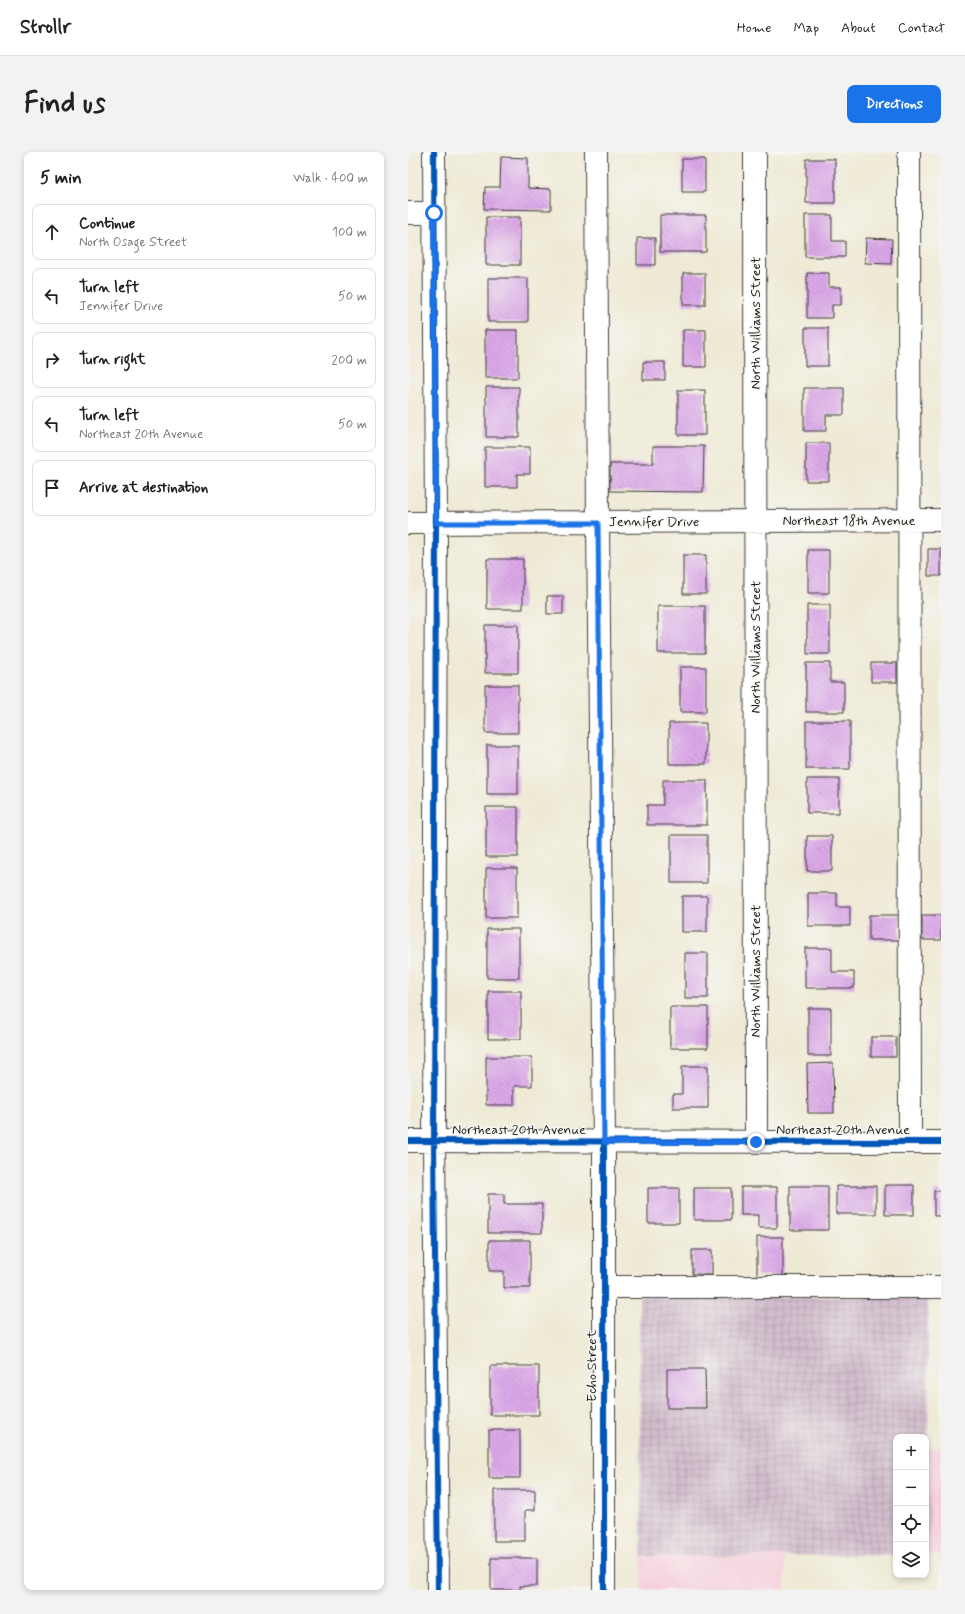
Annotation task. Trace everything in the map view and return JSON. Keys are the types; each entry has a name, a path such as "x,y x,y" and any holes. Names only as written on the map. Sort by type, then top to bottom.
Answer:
{"street":[{"path":"434,152 436,523 434,1141 438,1590"},
{"name":"Echo Street","path":"596,152 604,1142 604,1590"},
{"name":"North Williams Street","path":"755,152 756,1142"},
{"path":"909,152 910,1142"},
{"path":"408,213 434,213"},
{"name":"Northeast 18th Avenue","path":"756,522 941,520"},
{"name":"Jennifer Drive","path":"408,523 756,522"},
{"name":"Northeast 20th Avenue","path":"408,1141 941,1142"},
{"path":"604,1287 941,1287"}],"shaded area":[{"path":"639,1296 928,1297 929,1434 893,1434 893,1555 641,1556"},
{"path":"929,1448 941,1448 941,1555 929,1555"},
{"path":"785,1555 785,1590 642,1590 641,1556"}],"building":[{"path":"501,157 528,158 528,188 551,189 551,210 484,209 485,187 500,187"},
{"path":"682,159 705,159 705,192 682,192"},
{"path":"806,159 835,159 835,203 806,203"},
{"path":"660,215 706,215 706,252 660,252"},
{"path":"805,215 832,215 832,241 845,241 845,257 805,257"},
{"path":"486,217 520,217 520,265 486,265"},
{"path":"637,238 655,238 655,265 637,265"},
{"path":"866,238 892,239 891,264 865,263"},
{"path":"683,273 705,273 705,305 683,305"},
{"path":"807,273 829,273 829,287 841,287 841,305 832,305 832,318 807,318"},
{"path":"488,278 528,278 528,322 488,322"},
{"path":"805,328 828,328 828,366 805,366"},
{"path":"485,330 518,330 518,378 485,378"},
{"path":"683,330 706,330 706,367 683,367"},
{"path":"643,362 665,362 665,380 643,380"},
{"path":"486,387 519,387 519,437 486,437"},
{"path":"804,388 844,388 844,415 826,415 826,431 804,431"},
{"path":"678,390 705,390 705,435 678,435"},
{"path":"806,443 829,443 829,481 806,481"},
{"path":"653,446 704,446 703,492 610,491 610,464 653,464"},
{"path":"485,447 530,447 530,474 517,474 517,487 485,487"},
{"path":"928,549 941,549 941,576 928,576"},
{"path":"808,550 829,550 829,593 808,593"},
{"path":"683,555 706,555 706,594 683,594"},
{"path":"487,559 523,559 523,609 487,609"},
{"path":"547,596 563,596 563,614 547,614"},
{"path":"807,605 830,605 830,654 807,654"},
{"path":"658,606 705,606 705,653 658,653"},
{"path":"485,625 518,625 518,673 485,673"},
{"path":"806,663 830,663 830,682 844,682 844,712 806,712"},
{"path":"871,663 897,663 897,682 871,682"},
{"path":"680,667 706,667 706,712 680,712"},
{"path":"485,685 518,685 518,733 485,733"},
{"path":"806,721 850,721 850,769 806,769"},
{"path":"669,723 706,723 706,764 669,764"},
{"path":"487,745 518,745 518,794 487,794"},
{"path":"807,779 839,779 839,813 807,813"},
{"path":"663,780 707,780 707,825 647,825 647,805 663,805"},
{"path":"486,807 518,807 518,857 486,857"},
{"path":"671,835 707,835 707,883 671,883"},
{"path":"807,836 832,836 832,871 807,871"},
{"path":"486,868 517,868 517,918 486,918"},
{"path":"808,893 837,893 837,907 850,907 850,926 808,926"},
{"path":"682,896 707,896 707,932 682,932"},
{"path":"869,915 900,915 900,940 869,940"},
{"path":"922,915 941,915 941,940 922,940"},
{"path":"487,929 519,929 519,978 487,978"},
{"path":"805,948 832,948 832,972 854,972 854,988 805,988"},
{"path":"685,953 708,953 708,998 685,998"},
{"path":"488,991 521,991 521,1039 488,1039"},
{"path":"670,1007 708,1007 708,1048 670,1048"},
{"path":"808,1008 831,1008 831,1056 808,1056"},
{"path":"871,1037 896,1037 896,1057 871,1057"},
{"path":"486,1057 532,1057 532,1086 514,1086 514,1105 486,1105"},
{"path":"833,1063 834,1113 808,1113 807,1064"},
{"path":"682,1066 708,1066 708,1108 673,1108 673,1094 682,1094"},
{"path":"885,1185 914,1185 914,1215 885,1215"},
{"path":"790,1186 828,1186 828,1230 790,1230"},
{"path":"836,1186 876,1186 876,1214 836,1214"},
{"path":"741,1187 777,1187 777,1228 758,1228 758,1215 741,1215"},
{"path":"648,1188 679,1188 679,1223 648,1223"},
{"path":"694,1188 731,1188 731,1220 694,1220"},
{"path":"934,1191 941,1191 941,1216 934,1216"},
{"path":"488,1194 504,1194 504,1204 542,1204 542,1233 488,1233"},
{"path":"757,1237 783,1237 783,1276 757,1276"},
{"path":"489,1240 530,1240 530,1288 504,1288 504,1271 489,1271"},
{"path":"692,1250 712,1250 712,1274 692,1274"},
{"path":"490,1366 539,1366 539,1415 490,1415"},
{"path":"667,1369 705,1369 706,1408 667,1408"},
{"path":"489,1430 520,1430 520,1478 489,1478"},
{"path":"494,1490 535,1490 535,1510 525,1510 525,1541 494,1541"},
{"path":"491,1558 537,1558 537,1586 520,1586 520,1590 491,1590"}],"cycle path":[{"path":"434,152 436,523 434,1141 438,1590"},
{"path":"408,1141 941,1142"},
{"path":"604,1142 604,1590"}],"route":[{"path":"434,213 436,523 598,523 604,1142 756,1142"}]}
